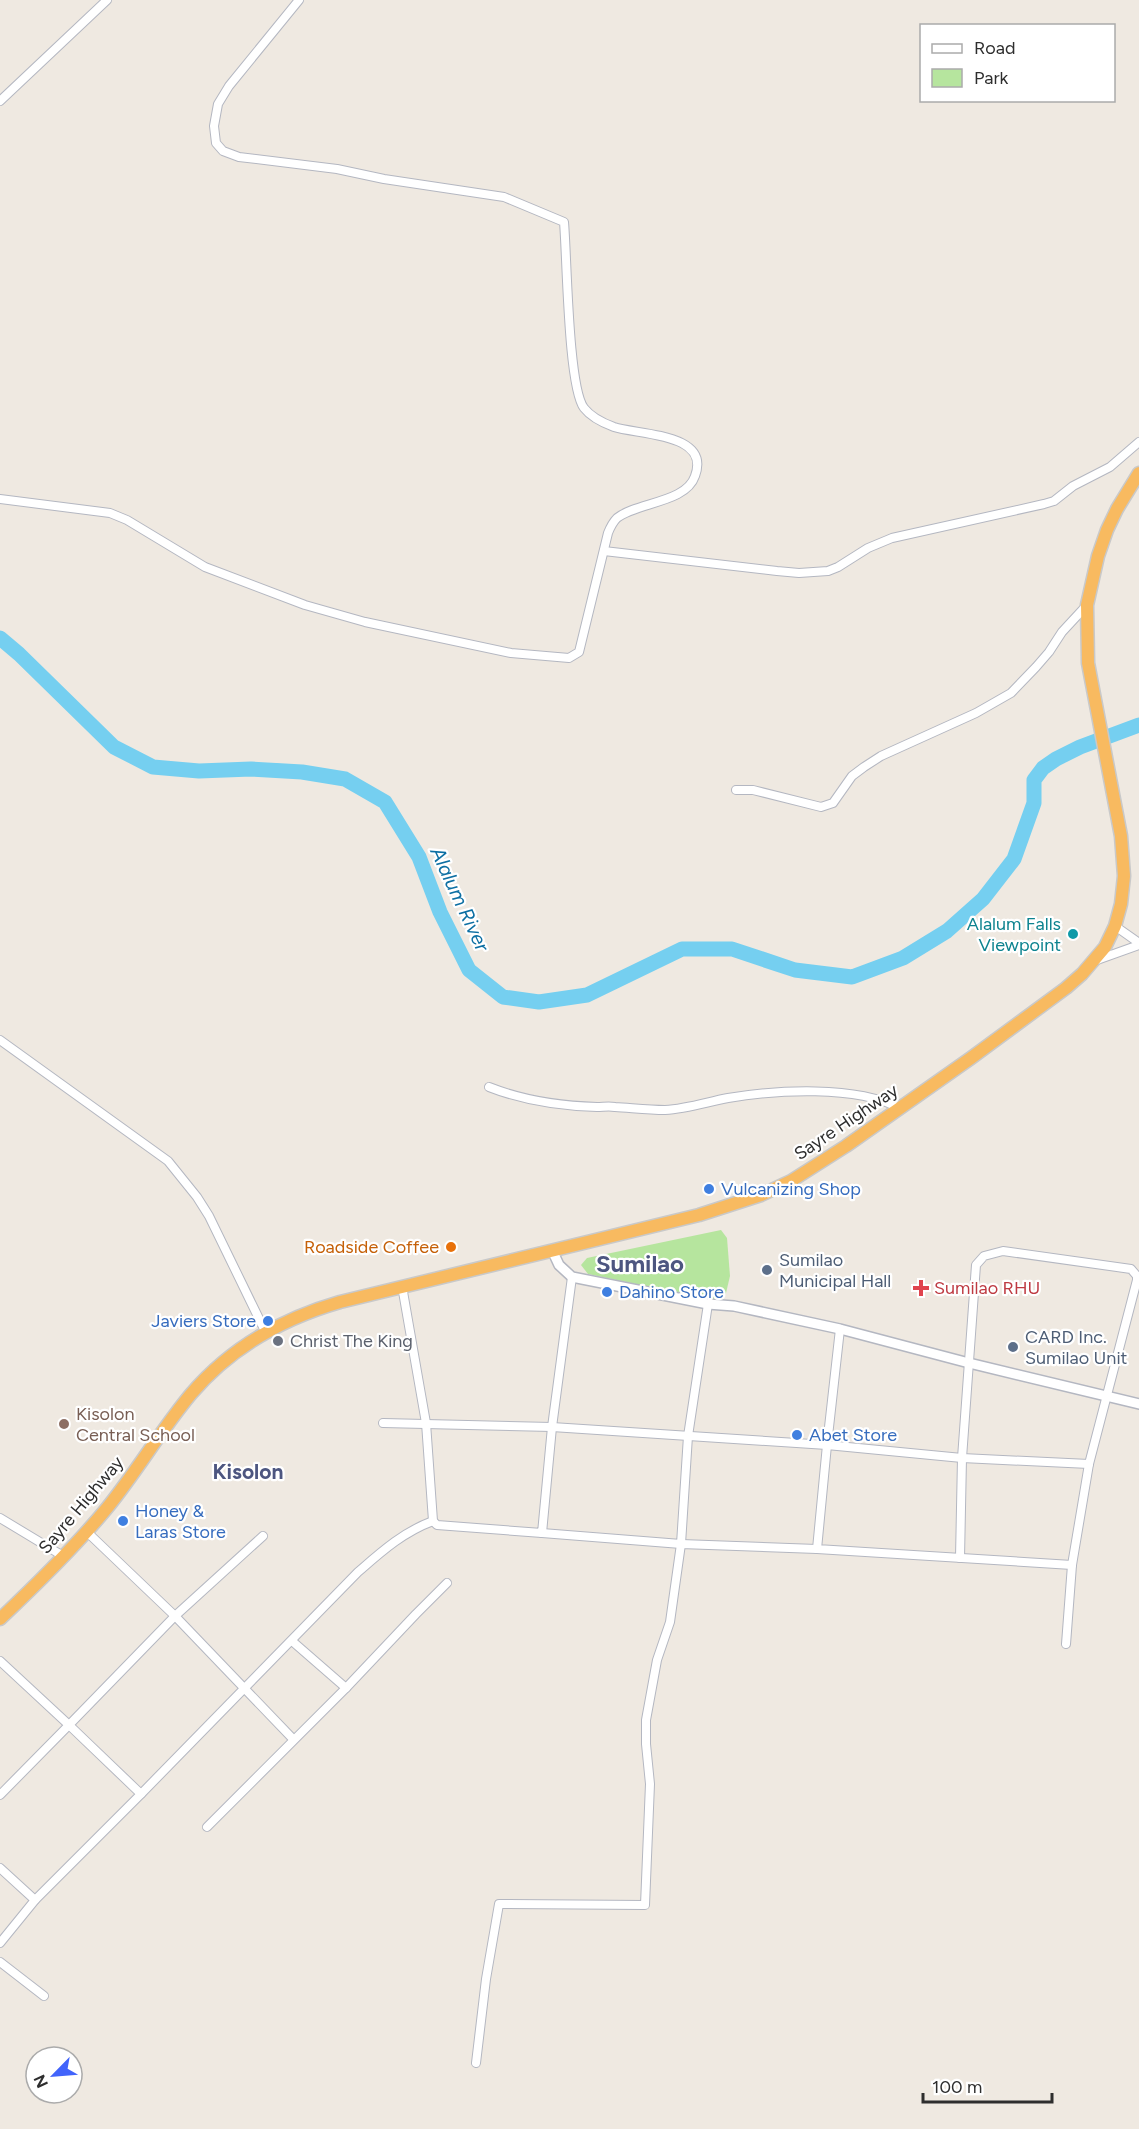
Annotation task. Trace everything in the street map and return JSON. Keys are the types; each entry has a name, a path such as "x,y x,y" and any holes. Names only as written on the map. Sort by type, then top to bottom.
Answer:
{"highway":[{"name":"Sayre Highway","path":"0,1620 63,1556 114,1498 192,1392 223,1361 265,1331 310,1311 402,1286 699,1215 761,1196 820,1163 899,1108 1066,988 1093,961 1105,947 1115,926 1124,891 1124,861 1088,663 1087,605 1098,556 1107,530 1139,473"}],"street":[{"path":"0,101 107,0"},
{"path":"0,500 110,513 127,520 205,567 305,605 365,622 511,653 569,658 579,652 608,533 615,520 623,514 682,492 695,477 697,459 692,450 682,442 613,427 597,419 584,407 578,396 573,361 564,222 504,197 384,179 337,169 239,157 223,151 216,143 214,126 218,104 229,86 299,0"},
{"path":"604,551 799,573 828,571 868,548 892,538 1054,501 1073,486 1110,467 1139,442"},
{"path":"735,790 753,790 821,807 833,803 852,776 881,756 976,713 1011,693 1036,667 1062,632 1087,605"},
{"path":"1115,926 1139,944"},
{"path":"1093,961 1139,944"},
{"path":"0,1040 168,1161 209,1216 265,1331"},
{"path":"489,1087 516,1096 596,1107 664,1110 729,1098 782,1093 834,1092 865,1096 885,1101 899,1108"},
{"path":"552,1250 559,1265 572,1277 708,1304 734,1305 840,1329 1139,1404"},
{"path":"960,1558 962,1458 976,1265 984,1256 1003,1251 1131,1269 1137,1276 1137,1280 1089,1464 1072,1565 1066,1644"},
{"path":"542,1533 552,1427 572,1277"},
{"path":"402,1286 426,1423 433,1521 437,1525 681,1544 817,1549 1072,1565"},
{"path":"476,2063 488,1959 499,1904 645,1905 650,1784 646,1720 657,1660 670,1622 681,1544 688,1436 708,1304"},
{"path":"817,1549 840,1329"},
{"path":"383,1423 552,1427 827,1445 962,1458 1089,1464"},
{"path":"0,1518 63,1556"},
{"path":"0,1943 35,1900 358,1572 397,1539 433,1521"},
{"path":"86,1531 245,1686 293,1739"},
{"path":"0,1795 175,1616 263,1536"},
{"path":"207,1827 447,1583"},
{"path":"292,1641 346,1688"},
{"path":"0,1661 141,1794"},
{"path":"0,1868 35,1900"},
{"path":"0,1962 44,1996"}],"green space":[{"path":"721,1230 727,1238 730,1276 726,1293 717,1301 588,1274 581,1265 587,1258"}],"waterway":[{"name":"Alalum River","path":"0,638 114,747 153,767 199,771 251,769 302,772 345,779 385,802 419,857 440,912 469,970 503,997 539,1002 587,995 682,949 732,949 795,970 852,977 903,958 947,931 983,899 1014,859 1034,803 1034,780 1043,768 1080,747 1139,725"}],"place":[{"name":"Alalum Falls Viewpoint","path":"1073,934"},
{"name":"Vulcanizing Shop","path":"709,1189"},
{"name":"Roadside Coffee","path":"451,1247"},
{"name":"Sumilao Municipal Hall","path":"767,1270"},
{"name":"Sumilao RHU","path":"921,1288"},
{"name":"Dahino Store","path":"607,1292"},
{"name":"Javiers Store","path":"268,1321"},
{"name":"Christ The King","path":"278,1341"},
{"name":"CARD Inc. Sumilao Unit","path":"1013,1347"},
{"name":"Kisolon Central School","path":"64,1424"},
{"name":"Abet Store","path":"797,1435"},
{"name":"Honey & Laras Store","path":"123,1521"}],"district":[{"name":"Sumilao","path":"640,1264"},
{"name":"Kisolon","path":"248,1472"}]}
